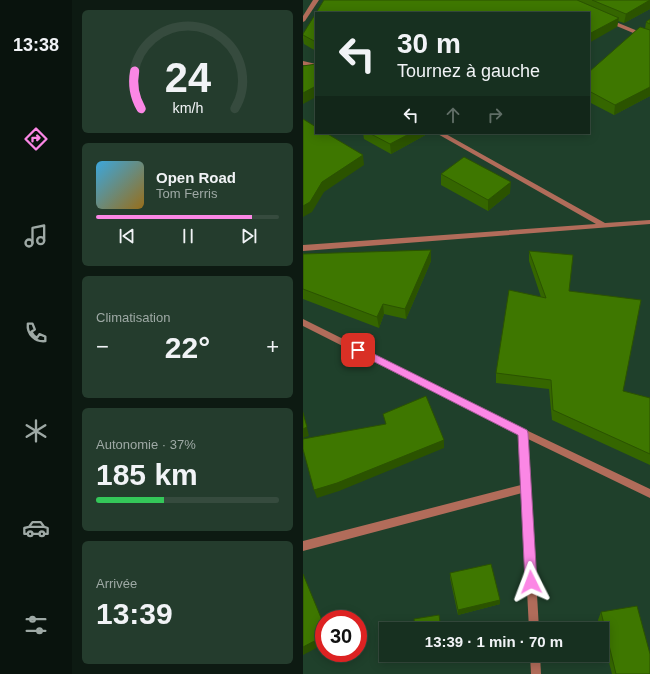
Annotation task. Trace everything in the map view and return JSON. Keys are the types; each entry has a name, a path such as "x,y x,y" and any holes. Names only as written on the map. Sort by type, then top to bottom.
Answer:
{"street":[{"path":"303,20 316,0"},
{"path":"602,18 650,38"},
{"path":"303,63 315,66"},
{"path":"441,134 603,225"},
{"path":"303,248 650,222"},
{"path":"303,322 523,433 650,494"},
{"path":"523,433 534,622"},
{"path":"303,546 526,488"},
{"path":"535,662 536,674"}],"building":[{"path":"324,0 577,0 619,18 590,33 590,12 317,12"},
{"path":"592,0 650,0 626,14"},
{"path":"315,15 315,41 303,34"},
{"path":"640,27 650,30 650,87 615,105 590,92 590,71"},
{"path":"315,64 315,87 303,93 303,66"},
{"path":"303,119 315,126 315,134 328,134 363,155 322,182 310,202 303,206"},
{"path":"371,134 409,134 390,144"},
{"path":"464,157 511,182 488,200 441,174"},
{"path":"431,250 405,309 383,304 377,317 303,289 303,254"},
{"path":"529,251 573,255 569,291 641,300 623,391 650,398 650,454 553,410 551,380 496,373 509,290 546,298"},
{"path":"426,396 444,440 337,483 314,490 303,449 303,439 386,424 383,414"},
{"path":"303,413 307,427 303,429"},
{"path":"491,564 500,600 458,610 450,573"},
{"path":"303,574 318,610 315,610 315,641 303,647"},
{"path":"637,606 650,654 650,674 616,674 609,645 609,622 603,622 601,612"},
{"path":"439,615 440,622 414,622 414,619"}],"route":[{"path":"358,350 523,433 531,582"}]}
